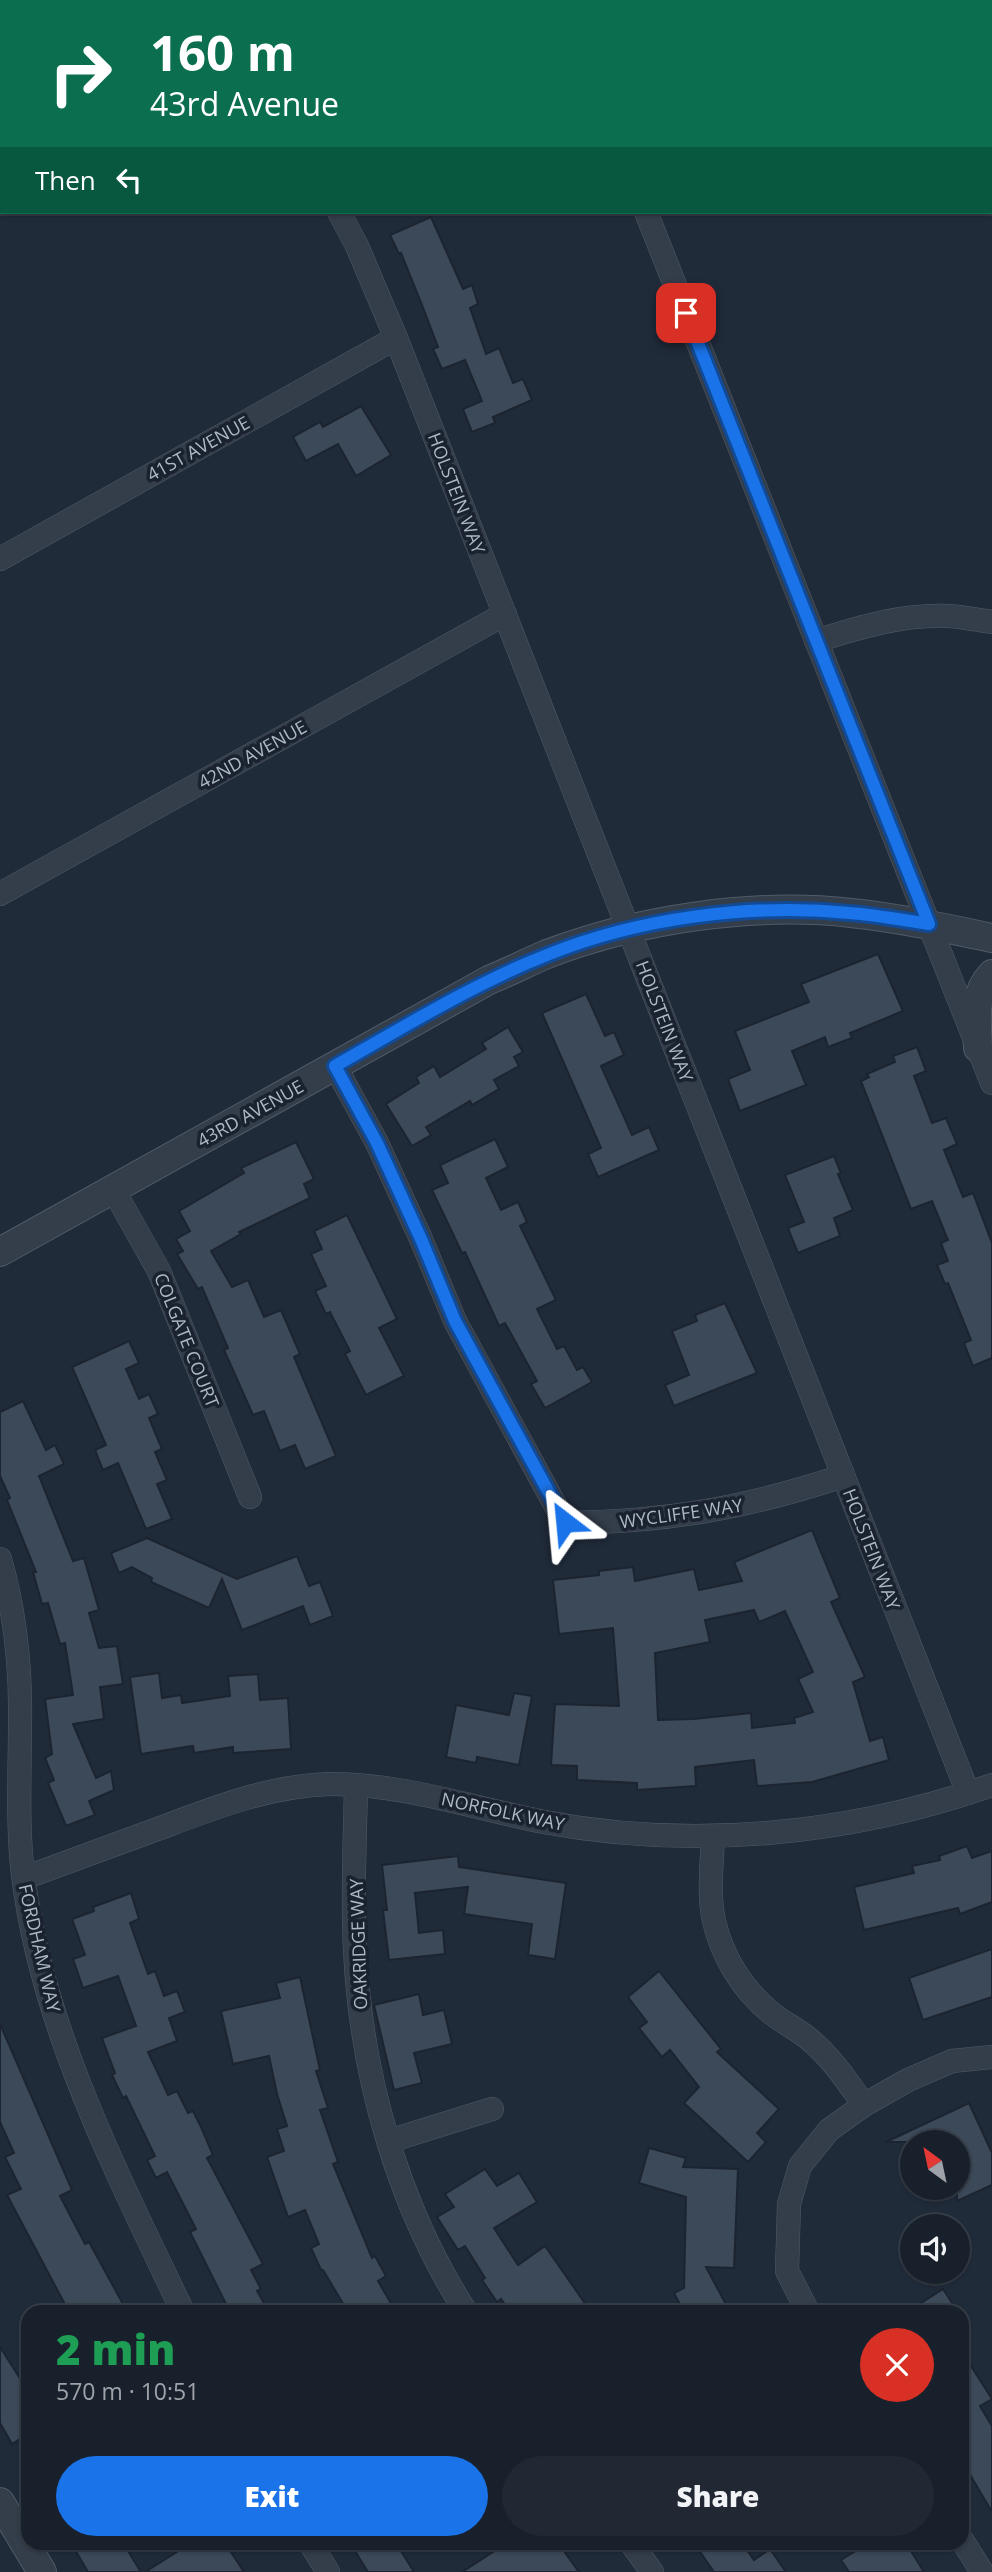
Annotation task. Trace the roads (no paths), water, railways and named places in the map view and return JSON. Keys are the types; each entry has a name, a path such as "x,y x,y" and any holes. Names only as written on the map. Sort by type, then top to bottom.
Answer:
{"street":[{"name":"HOLSTEIN WAY","path":"340,214 357,246 396,338 968,1793"},
{"path":"647,214 992,1083"},
{"name":"41ST AVENUE","path":"0,559 396,338"},
{"name":"42ND AVENUE","path":"0,894 505,614"},
{"path":"816,641 870,624 909,618 948,617 992,622"},
{"name":"43RD AVENUE","path":"0,1252 489,980 548,954 629,930 693,917 789,910 849,912 929,924 992,938"},
{"path":"978,1048 976,1004 980,989 992,974"},
{"name":"WYCLIFFE WAY","path":"335,1066 377,1143 455,1321 565,1522 614,1522 677,1517 738,1507 843,1476"},
{"name":"COLGATE COURT","path":"113,1189 159,1271 250,1497"},
{"name":"FORDHAM WAY","path":"0,1559 14,1623 19,1662 18,1781 24,1878 34,1938 50,2003 71,2065 180,2305"},
{"name":"NORFOLK WAY","path":"24,1878 218,1806 291,1788 330,1784 434,1796 544,1822 604,1830 713,1836 785,1832 844,1824 904,1812 992,1785"},
{"name":"OAKRIDGE WAY","path":"356,1786 355,1949 367,2053 389,2141 406,2191 433,2251 462,2305"},
{"path":"713,1836 710,1892 714,1920 722,1947 736,1973 769,2011 810,2040 835,2063 864,2105"},
{"path":"804,2305 787,2271 789,2204 800,2166 829,2130 864,2105 908,2080 952,2061 992,2057"},
{"path":"389,2141 492,2109"},
{"path":"0,2502 21,2537"},
{"path":"29,2550 42,2572"},
{"path":"314,2550 328,2572"},
{"path":"636,2550 652,2572"},
{"path":"968,2550 982,2572"}]}
